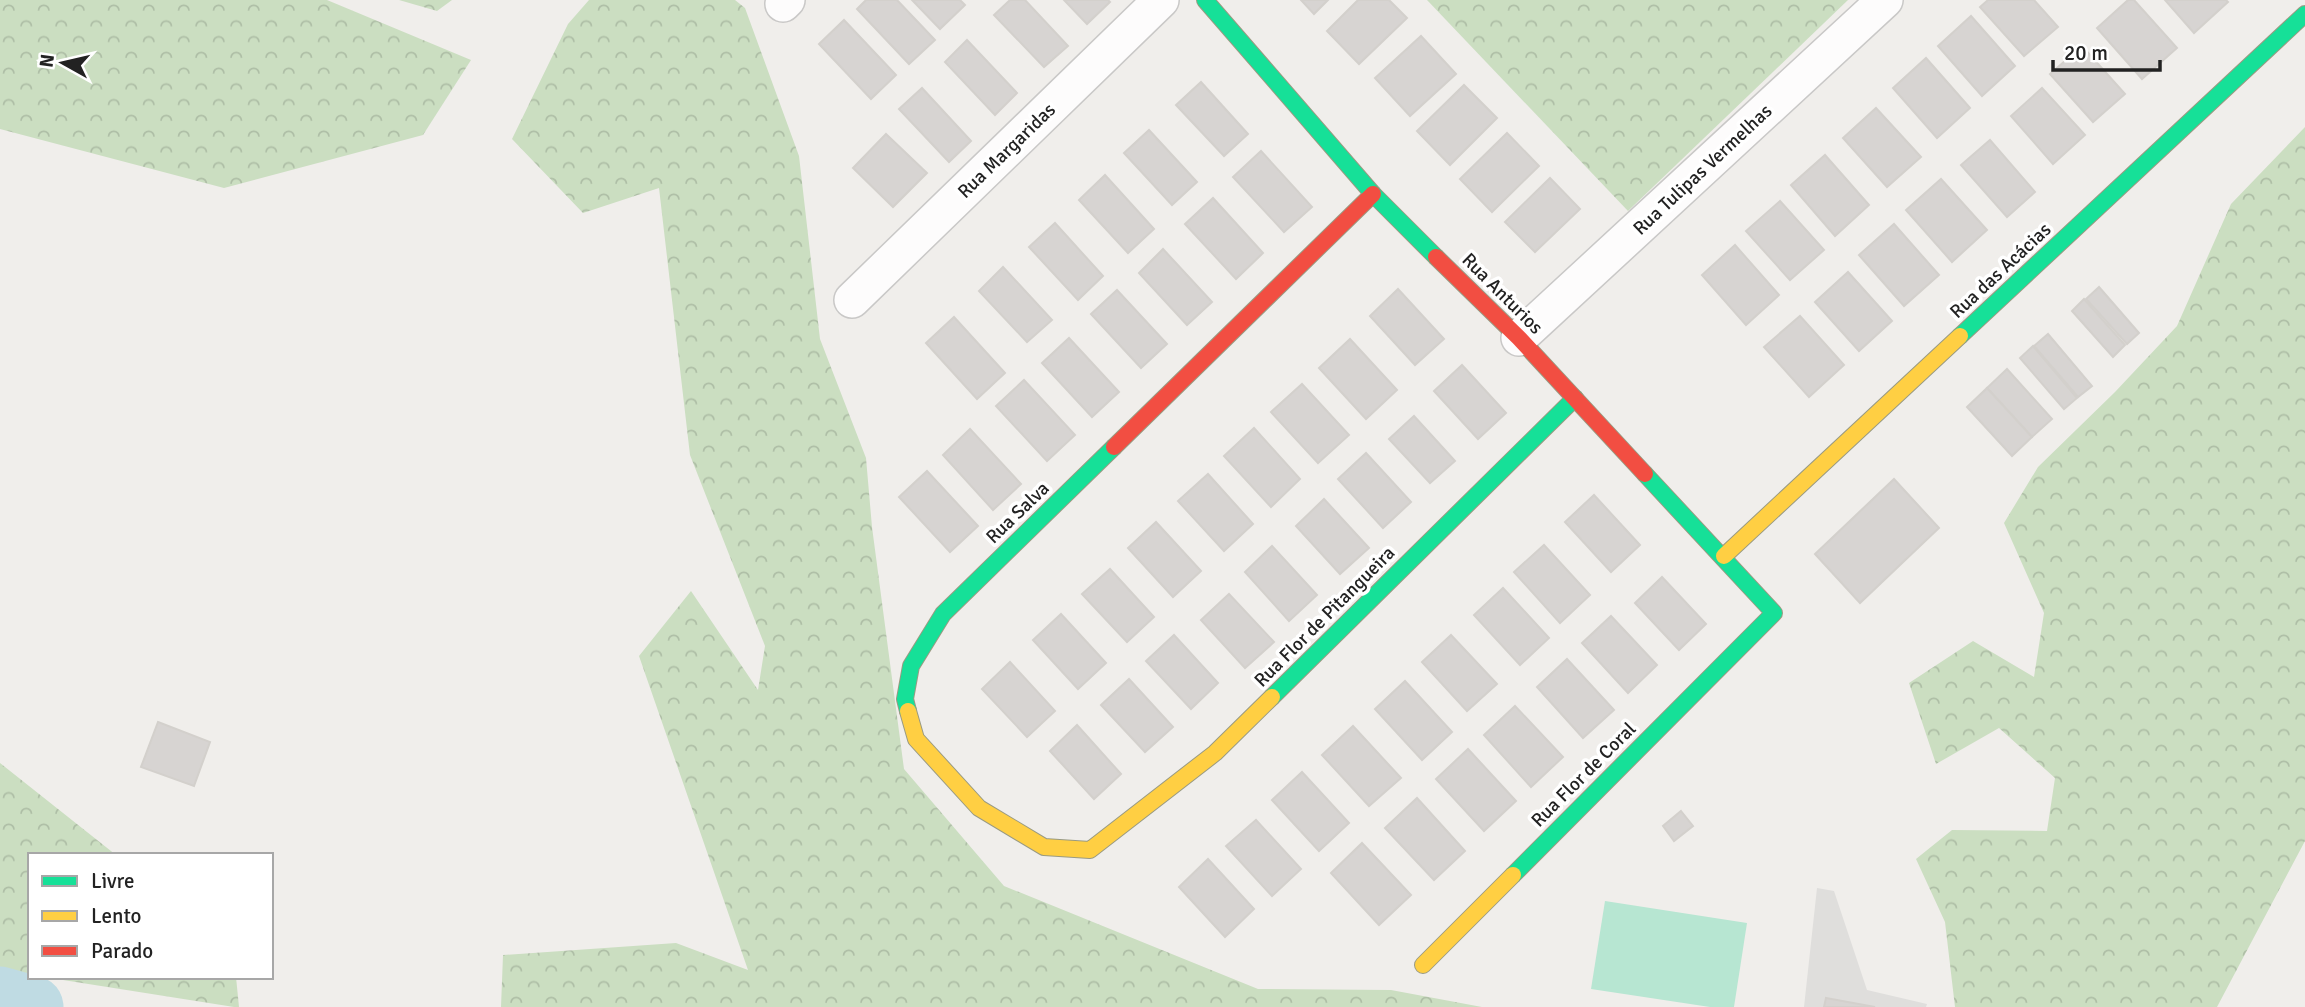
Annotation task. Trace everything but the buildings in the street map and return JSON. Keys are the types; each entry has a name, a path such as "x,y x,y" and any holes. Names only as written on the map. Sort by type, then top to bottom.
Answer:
{"street":[{"name":"Rua Margaridas","path":"852,300 1161,0"},
{"name":"Rua Anturios","path":"1205,0 1373,194 1519,338 1774,613"},
{"name":"Rua Tulipas Vermelhas","path":"1519,338 1885,0"},
{"name":"Rua das Acácias","path":"1724,556 2305,14"},
{"name":"Rua Salva","path":"1090,850 1044,847 979,808 916,739 905,699 911,666 943,614 1373,194"},
{"name":"Rua Flor de Pitangueira","path":"1090,850 1215,753 1575,398"},
{"name":"Rua Flor de Coral","path":"1423,965 1774,613"}],"shaded area":[{"path":"1817,888 1834,891 1867,990 1927,1004 1926,1007 1804,1007"}],"green space":[{"path":"0,0 327,0 471,60 423,135 224,188 0,129"},
{"path":"399,0 452,0 437,11"},
{"path":"589,0 735,0 745,8 799,156 820,339 866,458 872,527 904,769 1004,886 1258,989 1391,990 1482,1007 501,1007 503,955 676,943 748,970 639,656 691,591 758,690 765,646 690,455 659,188 583,213 512,139 568,24"},
{"path":"1427,0 1848,0 1628,211"},
{"path":"2305,127 2305,841 2217,1007 1955,1007 1945,922 1916,859 1952,830 2047,831 2055,778 1999,728 1936,764 1909,683 1973,641 2034,677 2044,613 2004,523 2038,467 2115,392 2177,326 2231,204"},
{"path":"0,763 113,853 28,853 28,975 0,970"},
{"path":"1605,901 1747,923 1734,1007 1710,1007 1591,989"},
{"path":"57,979 236,979 239,1007"}],"waterway":[{"path":"0,998 32,1007"}],"traffic: fast":[{"path":"1205,0 1373,194 1436,257"},
{"path":"1960,336 2305,14"},
{"path":"1272,697 1575,398"},
{"path":"908,711 905,699 911,666 943,614 1114,447"},
{"path":"1513,875 1774,613 1645,474"}],"traffic: slow":[{"path":"1724,556 1960,336"},
{"path":"908,711 916,739 979,808 1044,847 1090,850 1215,753 1272,697"},
{"path":"1423,965 1513,875"}],"traffic: jam":[{"path":"1114,447 1373,194"},
{"path":"1436,257 1519,338 1645,474"}]}
